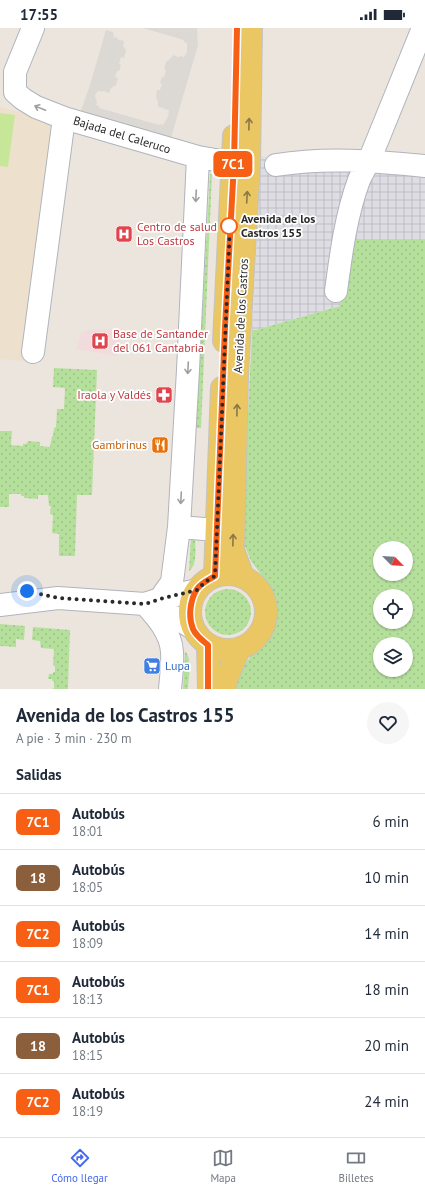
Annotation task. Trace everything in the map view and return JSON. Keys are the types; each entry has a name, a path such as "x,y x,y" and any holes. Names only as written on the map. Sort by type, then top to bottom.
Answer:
{"main road":[{"name":"Avenida de los Castros","path":"215,576 224,351 234,163 237,28"},
{"name":"Avenida de los Castros","path":"244,578 233,550 238,376 249,163 251,28"},
{"path":"229,574 244,578 254,585 262,596 266,608 265,621 259,633 250,643 239,649 218,649 208,645 199,638 193,628 190,608 197,590 205,582 215,576 229,574"},
{"path":"208,645 208,689"},
{"path":"225,689 226,680 239,649"}],"street":[{"name":"Bajada del Caleruco","path":"33,28 8,90 36,107 64,118 198,157 234,163"},
{"path":"336,291 342,246 353,197 423,28"},
{"path":"33,352 64,118"},
{"path":"152,601 172,582 179,527 198,157"},
{"path":"276,165 317,160 369,161 425,166"},
{"path":"179,527 217,530"},
{"path":"0,590 27,591 58,598"},
{"path":"0,605 58,598 152,601 197,590"},
{"path":"152,601 174,617 193,628"},
{"path":"152,601 168,636 172,650 170,689"}],"shaded area":[{"path":"143,28 197,28 198,45 170,141 79,116 90,85 106,30 113,32 114,38 116,37 119,40 124,41 123,46 126,50 124,58 121,57 119,64 121,65 115,77 118,78 116,85 111,88 109,93 104,91 100,92 99,90 96,93 96,105 99,106 99,108 163,125 168,117 169,111 168,109 166,110 158,107 156,97 157,90 160,90 162,84 160,83 166,70 164,69 166,62 173,55 178,57 182,56 183,58 187,53 187,43 184,42 184,40"},
{"path":"0,107 56,121 24,361 0,359"},
{"path":"261,156 276,160 425,161 425,240 351,240 340,306 252,331"},
{"name":"Base de Santander del 061 Cantabria","path":"122,329 118,356 77,349 81,332 89,330"}],"green space":[{"path":"0,113 15,115 8,167 0,166"},
{"path":"210,174 212,174 201,428 196,428"},
{"path":"350,240 425,240 425,689 234,689 242,669 250,657 265,644 273,630 276,611 274,597 269,585 251,561 242,539 252,331 340,306"},
{"path":"54,368 97,370 92,495 77,495 75,556 59,556 59,534 52,533 53,515 50,514 51,506 49,506 48,495 38,495 38,499 24,498 21,494 9,494 9,507 0,507 0,431 12,431 11,445 23,446 23,444 26,444 28,441 40,442 40,446 50,447 54,428 56,427 57,409 64,409 65,388 53,387"},
{"path":"191,537 195,537 195,560 194,565 189,571"},
{"path":"223,589 233,589 241,593 247,599 251,607 251,617 247,625 241,631 233,635 223,635 215,631 209,625 205,617 205,607 209,599 215,593"},
{"path":"0,624 25,626 24,640 16,639 16,647 0,646"},
{"path":"33,627 70,630 68,689 52,689 54,688 54,681 52,681 52,679 48,679 49,674 53,674 53,672 55,672 55,666 53,665 54,649 41,648 40,641 32,640"},
{"path":"185,651 189,659 190,669 188,689 183,689"}],"bus line":[{"name":"7C1","path":"208,689 208,645 199,638 193,628 190,608 197,590 205,582 215,576 225,327 234,163 237,28"}],"place":[{"name":"Avenida de los Castros 155","path":"229,226"},
{"name":"Centro de salud Los Castros","path":"124,234"},
{"name":"Base de Santander del 061 Cantabria","path":"100,341"},
{"name":"Iraola y Valdés","path":"164,395"},
{"name":"Gambrinus","path":"160,445"},
{"name":"Lupa","path":"152,666"}],"route":[{"path":"27,591 58,598 145,604 197,590 205,582 215,576 230,225 229,226"}]}
